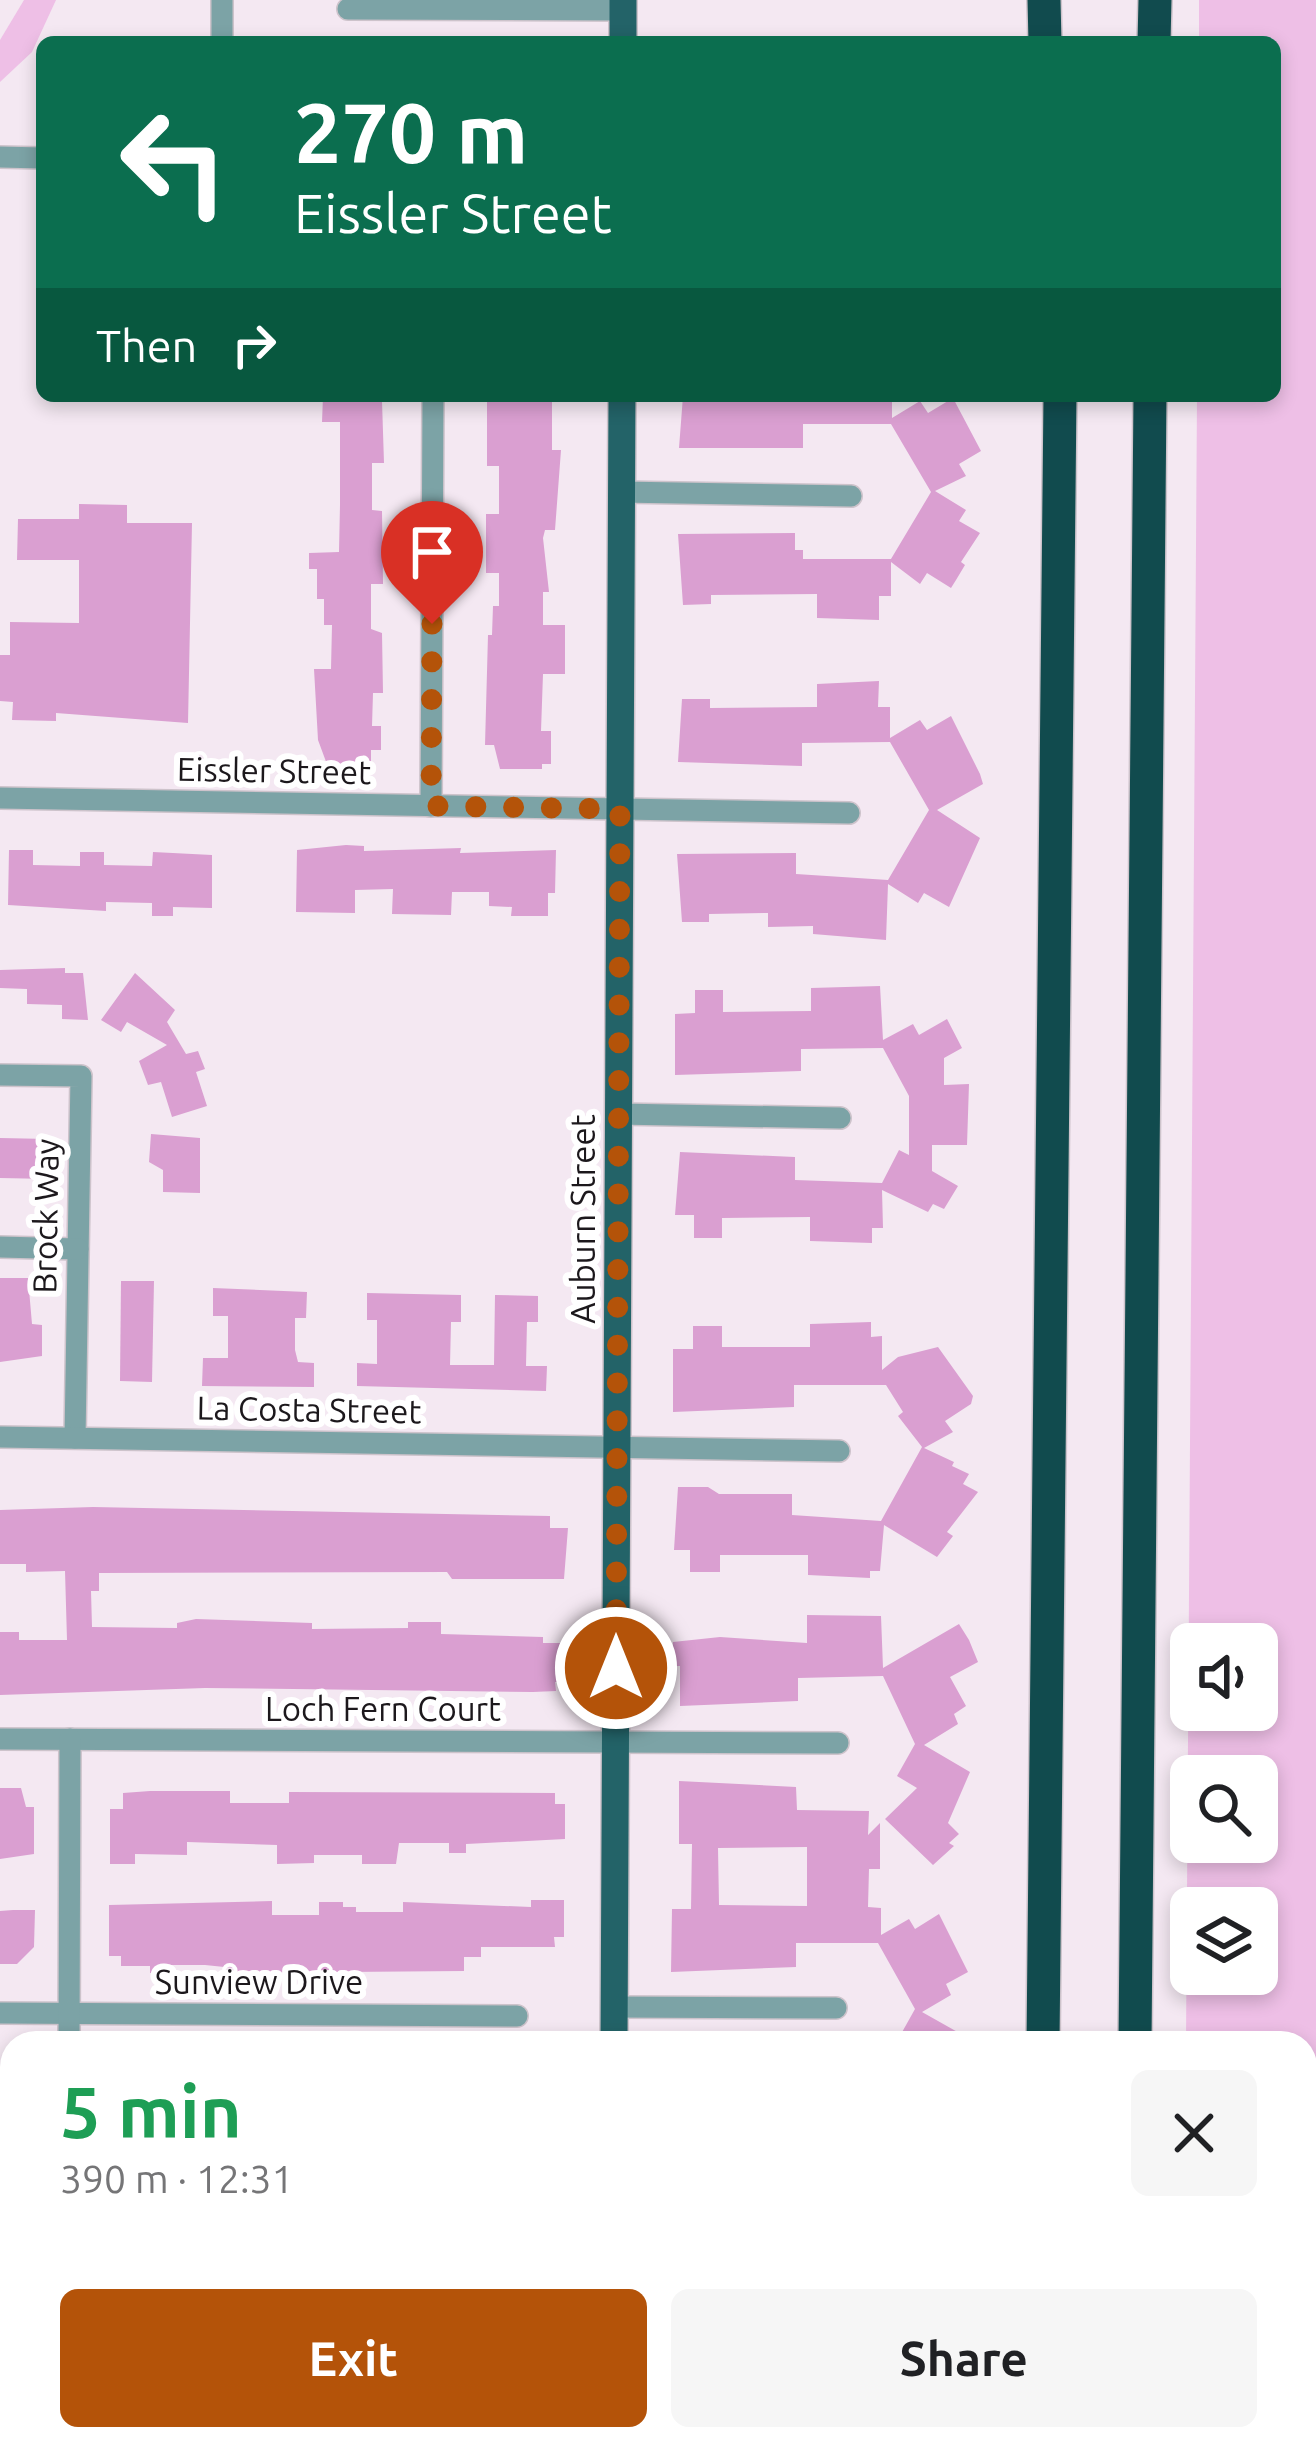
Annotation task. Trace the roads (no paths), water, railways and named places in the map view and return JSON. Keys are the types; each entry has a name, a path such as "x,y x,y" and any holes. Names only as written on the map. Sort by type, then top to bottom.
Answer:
{"highway":[{"path":"1044,0 1045,36"},
{"path":"1065,36 1066,0"},
{"path":"1154,36 1155,0"},
{"path":"1042,2031 1058,402"},
{"path":"1135,2031 1150,402"}],"main road":[{"path":"623,5 623,36"},
{"name":"Auburn Street","path":"614,2031 622,402"}],"street":[{"path":"222,0 222,36"},
{"path":"348,9 623,5"},
{"path":"0,157 36,158"},
{"path":"431,806 433,402"},
{"path":"621,492 851,496"},
{"name":"Eissler Street","path":"0,799 849,813"},
{"name":"Brock Way","path":"0,1075 81,1076 75,1438"},
{"path":"618,1114 840,1118"},
{"path":"0,1247 78,1249"},
{"name":"La Costa Street","path":"0,1437 839,1451"},
{"name":"Loch Fern Court","path":"0,1739 838,1743"},
{"path":"69,2031 70,1739"},
{"path":"614,2007 836,2008"},
{"name":"Sunview Drive","path":"0,2013 517,2015"}]}
